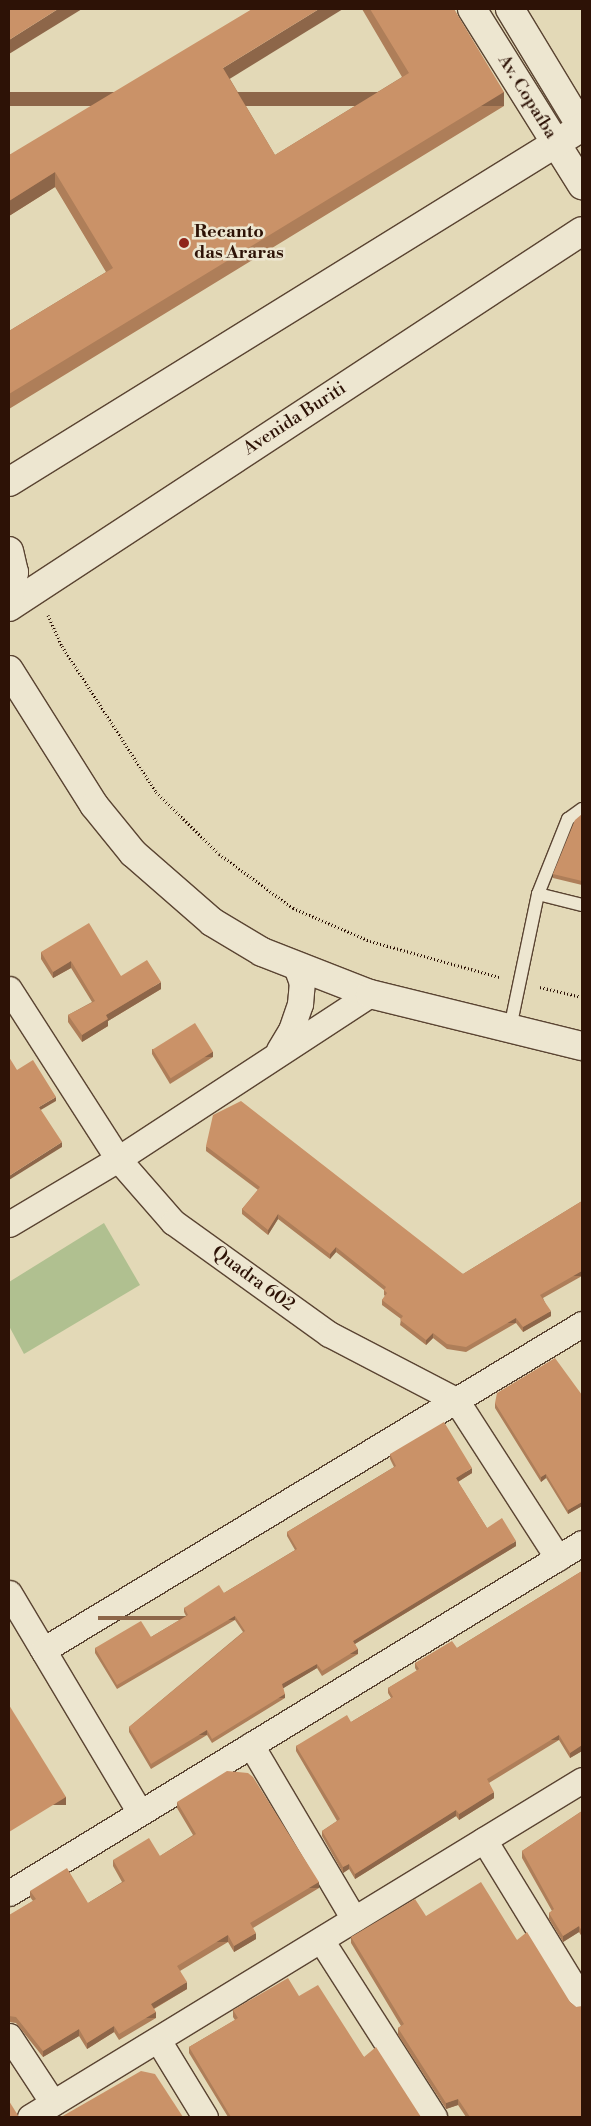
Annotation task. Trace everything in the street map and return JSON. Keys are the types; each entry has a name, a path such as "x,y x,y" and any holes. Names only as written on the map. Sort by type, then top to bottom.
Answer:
{"street":[{"name":"Av. Copaíba","path":"472,9 582,185"},
{"name":"Av. Copaíba","path":"510,9 582,128"},
{"path":"9,482 582,128"},
{"name":"Avenida Buriti","path":"9,606 582,231"},
{"path":"9,551 14,572 9,600"},
{"path":"9,670 94,805 134,853 212,922 262,952 370,994 582,1046"},
{"path":"278,1052 291,1030 300,1004 302,983 295,964"},
{"name":"Quadra 602","path":"10,994 118,1159 173,1222 321,1328 456,1400"},
{"path":"9,1224 118,1159 278,1052 370,994"},
{"path":"43,1650 582,1324"},
{"path":"456,1400 558,1558"},
{"path":"9,1893 139,1811 251,1745 582,1543"},
{"path":"9,1593 139,1811"},
{"path":"251,1745 354,1919"},
{"path":"30,2117 582,1780"},
{"path":"484,1840 582,2000"},
{"path":"321,1940 434,2117"},
{"path":"9,2036 53,2103"},
{"path":"158,2040 205,2117"}],"lane":[{"path":"510,1028 538,894 568,819 582,809"},
{"path":"538,894 582,905"}],"path":[{"path":"36,589 62,646 156,792 219,854 293,908 361,938 582,997"}],"green space":[{"path":"104,1223 140,1285 24,1354 9,1326 9,1282"}],"building":[{"path":"9,9 58,9 9,40"},
{"name":"Recanto das Araras","path":"252,9 319,9 223,68 275,155 409,73 370,9 454,9 504,92 9,394 9,331 113,268 55,172 9,201 9,155"},
{"path":"582,814 582,881 553,874 575,820"},
{"path":"89,923 121,976 147,960 161,982 106,1015 108,1019 82,1035 68,1015 95,1001 71,961 53,972 41,952"},
{"path":"195,1023 213,1052 171,1078 153,1049"},
{"path":"9,1057 17,1070 33,1060 56,1097 39,1107 62,1142 9,1176"},
{"path":"241,1101 463,1274 582,1201 582,1271 540,1295 551,1311 523,1327 516,1318 466,1347 447,1344 433,1333 426,1340 400,1320 403,1316 382,1300 387,1293 384,1290 386,1287 336,1247 330,1254 278,1214 268,1230 242,1209 260,1187 206,1146 213,1115"},
{"path":"555,1358 582,1395 582,1502 568,1510 546,1474 541,1477 495,1403 497,1393"},
{"path":"444,1422 472,1468 456,1478 487,1528 502,1518 516,1541 353,1641 358,1649 322,1671 317,1664 282,1684 285,1694 212,1739 207,1730 151,1764 129,1727 245,1631 235,1616 117,1685 95,1648 141,1621 151,1637 188,1615 184,1608 219,1585 224,1593 297,1549 287,1532 396,1466 390,1454"},
{"path":"582,1571 582,1745 570,1753 559,1735 487,1779 494,1792 459,1814 456,1810 355,1874 349,1864 343,1867 322,1831 340,1819 296,1746 347,1715 351,1722 393,1697 388,1688 419,1669 415,1663 452,1641 457,1648"},
{"path":"9,1705 66,1797 9,1832"},
{"path":"227,1771 248,1773 253,1777 319,1882 250,1923 256,1933 234,1946 228,1935 177,1966 187,1982 151,2004 156,2012 119,2034 114,2026 87,2043 79,2029 43,2051 16,2017 9,2016 9,1915 36,1899 30,1891 67,1868 88,1903 125,1881 113,1860 149,1838 160,1856 196,1834 177,1802"},
{"path":"582,1811 582,1931 579,1926 563,1936 549,1913 554,1909 522,1851"},
{"path":"481,1882 517,1940 527,1932 570,2002 576,2007 582,2006 582,2117 470,2117 458,2099 446,2103 398,2028 404,2024 351,1937 415,1899 426,1916"},
{"path":"288,1978 299,1996 318,1985 364,2057 376,2047 421,2117 231,2117 189,2047 238,2018 233,2010"},
{"path":"141,2071 155,2074 183,2117 61,2117"},
{"path":"9,2101 19,2117 9,2117"}],"place":[{"name":"Recanto das Araras","path":"184,243"}]}
